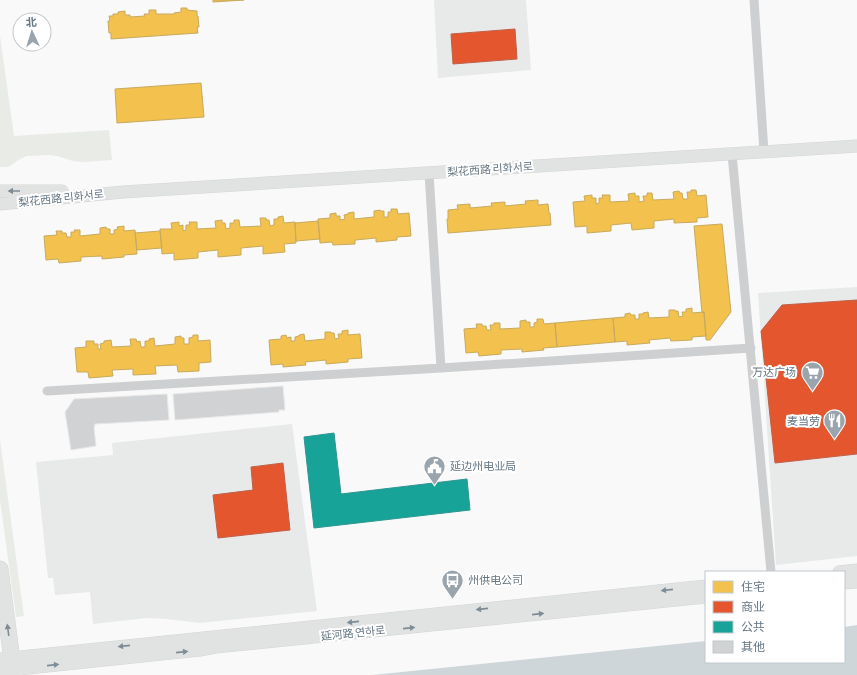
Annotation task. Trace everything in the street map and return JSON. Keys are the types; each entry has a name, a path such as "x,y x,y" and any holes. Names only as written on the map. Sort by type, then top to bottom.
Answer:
{"highway":[{"path":"0,569 8,666"}],"main road":[{"name":"梨花西路 리화서로","path":"0,204 123,192 857,146"},
{"name":"梨花西路 리화서로","path":"0,191 123,192"},
{"path":"845,571 857,570"},
{"path":"845,583 857,582"},
{"name":"延河路 연하로","path":"8,666 705,586"},
{"name":"延河路 연하로","path":"8,666 200,650 216,647 705,597"}],"street":[{"path":"754,0 764,152"},
{"path":"732,154 771,571"},
{"path":"428,172 441,368"},
{"path":"47,391 750,348"}],"shaded area":[{"path":"434,0 526,0 531,70 438,78"},
{"path":"0,36 14,136 109,130 112,160 82,162 49,155 27,156 8,167 0,167"},
{"path":"857,287 857,556 776,565 758,293"},
{"path":"292,424 317,611 200,623 147,618 93,624 90,592 55,595 53,578 48,578 36,462 113,455 112,443"},
{"path":"0,440 24,616 16,617 0,500"},
{"path":"857,625 857,675 372,675 705,641 705,663 845,663 845,627"}],"building: 住宅":[{"path":"213,0 244,0 213,2"},
{"path":"181,8 197,11 199,27 197,27 198,33 111,39 108,21 110,21 109,16 113,16 113,14 118,14 118,12 125,11 125,15 130,15 130,17 145,16 144,14 149,14 149,10 156,10 156,14 174,14 181,12"},
{"path":"201,83 204,117 117,123 115,89"},
{"path":"691,190 696,190 697,196 706,195 708,217 697,218 697,222 674,223 674,219 654,221 654,228 632,230 631,223 611,225 611,231 587,233 587,226 575,227 573,202 585,201 584,196 592,195 592,198 596,198 596,204 599,203 599,198 603,198 602,195 610,195 610,202 629,201 628,194 635,193 635,196 639,196 639,202 644,201 643,196 647,196 647,193 652,193 653,200 674,199 673,192 679,191 682,193 683,199 688,199 687,192 691,192"},
{"path":"538,200 538,205 548,204 551,225 448,233 448,210 458,209 457,205 470,204 470,208 492,206 491,203 505,202 505,206 526,204 525,201"},
{"path":"391,209 397,209 398,214 409,213 411,236 397,237 397,240 376,242 376,238 355,240 355,244 333,245 332,242 320,243 318,219 330,218 330,214 336,213 336,216 340,216 340,220 345,219 344,215 354,212 354,219 374,217 374,211 380,210 384,211 384,217 388,217 388,212 391,212"},
{"path":"283,216 284,223 295,222 296,243 284,244 285,252 263,254 263,246 241,248 241,255 218,257 218,250 198,252 198,258 174,260 174,253 162,254 160,229 172,229 171,223 179,222 179,226 183,225 183,231 186,230 186,225 190,225 189,222 197,222 197,229 216,228 215,221 222,220 222,223 225,223 226,229 230,228 230,223 234,223 234,220 239,220 240,227 261,226 260,218 266,218 266,220 269,220 270,226 274,225 274,219 278,219 278,217"},
{"path":"318,221 320,239 296,241 295,223"},
{"path":"722,224 731,312 710,340 706,340 694,226"},
{"path":"124,226 124,231 135,230 137,254 102,259 102,256 81,257 81,261 59,263 58,259 46,260 44,236 57,235 56,231 62,231 62,233 66,233 67,237 71,237 71,232 75,232 74,230 80,230 80,236 100,234 100,228 106,227 107,229 110,229 110,234 114,234 114,230 118,229 117,227"},
{"path":"160,231 162,248 137,250 135,233"},
{"path":"692,308 692,313 704,312 706,336 692,337 692,340 671,341 670,338 649,340 650,343 627,345 627,341 615,342 613,318 625,317 625,314 630,313 631,315 635,315 635,319 639,319 639,314 648,312 649,318 669,317 669,310 678,311 679,317 683,316 682,312 686,312 686,309"},
{"path":"613,318 615,342 557,347 555,323"},
{"path":"537,319 543,319 544,324 555,323 557,347 522,352 522,349 501,350 501,354 479,356 478,352 466,353 464,329 477,328 476,324 482,324 482,326 486,326 487,330 491,330 490,325 494,325 494,323 500,323 500,329 520,328 520,321 526,320 526,322 530,322 530,327 534,327 534,323 537,322"},
{"path":"348,330 348,335 360,334 362,358 348,359 348,362 326,364 326,360 305,362 306,365 283,367 283,364 271,365 269,340 281,339 281,336 286,335 287,338 291,337 291,341 295,341 295,337 304,334 305,341 325,339 325,332 334,333 335,339 339,338 338,334 342,334 342,331"},
{"path":"193,335 198,335 198,341 210,340 211,362 199,363 199,371 178,372 177,365 155,366 156,374 133,375 133,369 112,370 113,376 89,378 88,372 77,372 75,348 86,347 86,341 94,341 94,344 98,344 98,349 101,349 100,344 104,343 104,341 111,340 112,347 131,346 130,339 136,339 137,342 140,341 141,347 145,347 145,341 149,341 149,339 154,338 155,346 175,344 175,337 181,336 181,338 184,338 184,344 189,344 189,338 193,337"}],"building: 商业":[{"path":"515,29 517,59 453,64 451,34"},
{"name":"万达广场","path":"857,300 857,454 775,463 761,331 782,305"},
{"path":"283,463 290,530 218,538 213,495 253,490 251,467"}],"building: 公共":[{"name":"延边州电业局","path":"334,433 341,494 467,479 470,510 314,528 304,437"}],"building: 其他":[{"path":"283,386 285,410 279,410 279,412 175,420 173,394"},
{"path":"167,394 169,420 95,424 96,446 71,450 65,412 74,399"}],"place":[{"name":"万达广场","path":"812,392"},
{"name":"麦当劳","path":"835,440"},
{"name":"延边州电业局","path":"435,486"},
{"name":"州供电公司","path":"452,600"}]}
